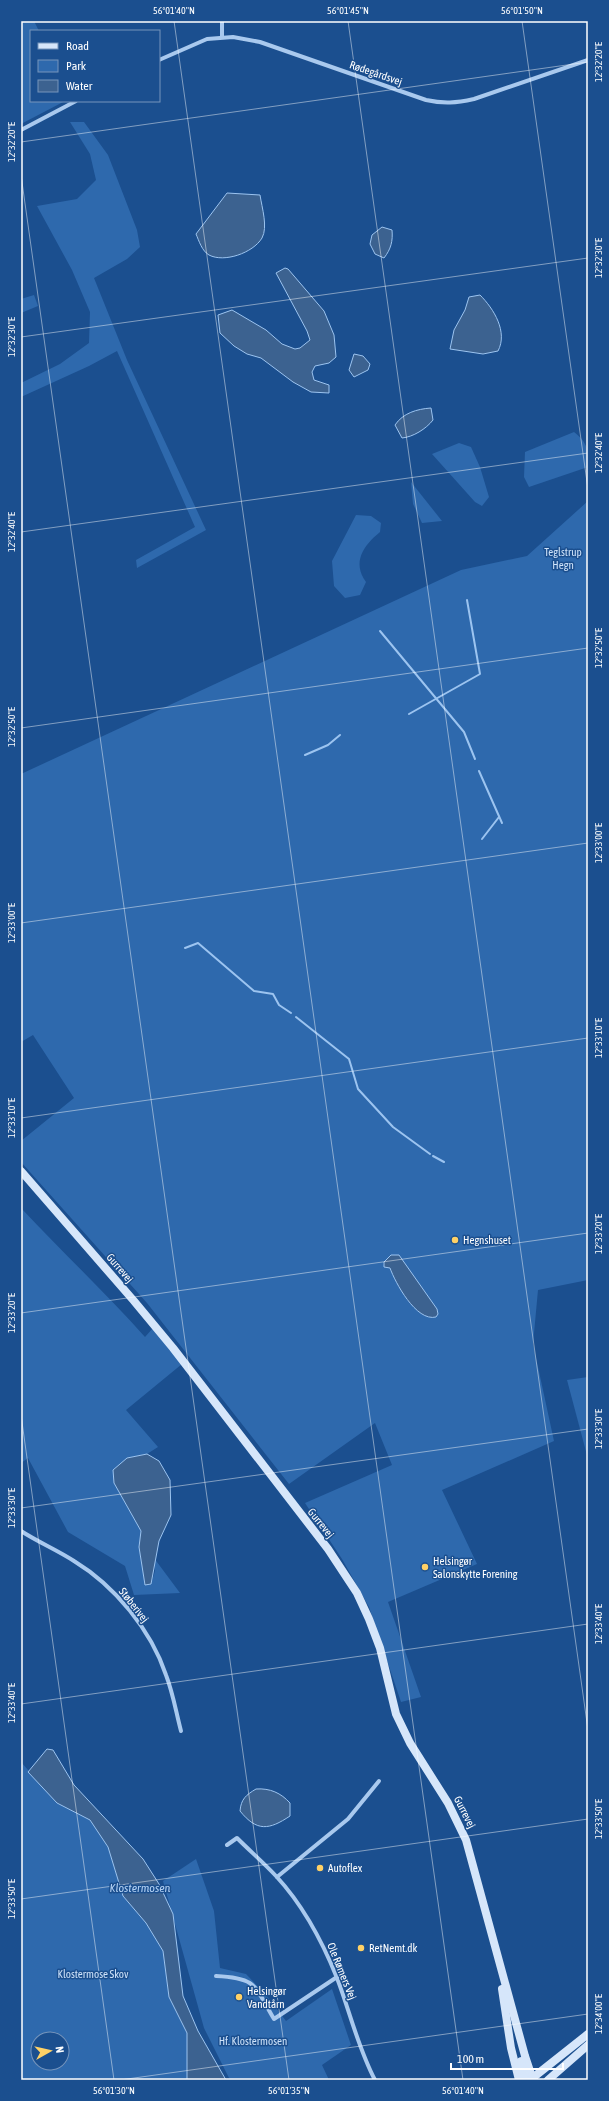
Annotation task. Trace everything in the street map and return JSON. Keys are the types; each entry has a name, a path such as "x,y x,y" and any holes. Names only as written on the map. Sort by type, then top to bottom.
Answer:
{"street":[{"path":"222,21 222,36"},
{"name":"Rødegårdsvej","path":"160,60 193,44 222,36 260,42 426,100 444,104 474,99 588,60"},
{"path":"21,130 74,102"},
{"name":"Gurrevej","path":"21,1171 173,1348 328,1549 357,1593 380,1648 396,1714 410,1743 448,1803 466,1840 532,2080"},
{"name":"Støberivej","path":"21,1532 80,1565 95,1576 122,1602 151,1642 163,1667 174,1700 180,1731"},
{"path":"277,1877 348,1819 379,1781"},
{"name":"Ole Rømers Vej","path":"227,1845 237,1838 277,1877 318,1937 337,1977 366,2063 375,2080"},
{"name":"Gurrevej","path":"496,1949 511,2048 519,2080"},
{"path":"216,1976 237,1977 247,1980 256,1988 274,2019 337,1977"},
{"path":"503,1995 532,2080 588,2035"},
{"path":"548,2080 588,2045"}],"green space":[{"path":"21,21 34,21 38,30 30,30 30,102 63,102 21,124"},
{"path":"70,122 84,122 108,155 137,230 140,247 127,259 94,278 127,360 206,530 137,568 136,560 195,527 117,351 89,366 21,397 21,383 60,364 89,343 90,312 72,270 37,206 77,199 96,180 90,154"},
{"path":"34,295 38,306 21,313 21,299"},
{"path":"574,432 585,443 588,456 588,467 529,487 524,477 525,452"},
{"path":"459,443 471,447 480,467 489,497 482,506 475,502 432,454"},
{"path":"411,482 442,521 422,523 413,504"},
{"name":"Teglstrup Hegn","path":"588,501 588,1280 538,1290 533,1344 554,1441 442,1490 477,1564 388,1602 421,1697 401,1702 369,1607 342,1559 305,1503 392,1465 375,1423 289,1484 147,1303 21,1162 21,1141 74,1098 33,1035 21,1042 21,774 461,570 527,556","holes":["391,1255 399,1255 438,1312 428,1317 407,1300 390,1268 383,1264"]},
{"path":"356,515 371,516 381,523 380,532 364,549 361,555 360,568 366,582 360,595 345,598 334,586 332,561"},
{"path":"21,1208 115,1304 145,1337 153,1328 182,1364 126,1410 158,1447 147,1454 127,1458 114,1483 141,1531 139,1547 145,1585 151,1584 155,1571 154,1558 180,1593 134,1595 125,1566 68,1532 28,1458 21,1463"},
{"path":"588,1377 588,1459 567,1380"},
{"name":"Klostermose Skov","path":"21,1762 57,1803 90,1820 108,1847 123,1896 146,1923 163,1951 169,1997 187,2033 187,2080 21,2080"},
{"name":"Hf. Klostermosen","path":"196,1859 214,1911 220,1968 246,1974 267,1996 286,2021 332,1989 351,2045 322,2065 329,2080 230,2080 204,2028 163,1881"}],"water":[{"path":"227,193 260,195 264,217 264,234 258,243 245,252 222,258 209,255 204,251 196,234"},
{"path":"382,227 392,230 391,245 384,258 375,254 370,244 372,235"},
{"path":"285,268 288,269 324,311 334,335 336,357 329,363 315,366 312,372 314,380 329,385 329,393 311,392 293,382 261,358 247,354 234,346 220,333 218,315 232,310 266,330 282,344 295,349 300,348 310,340 307,331 276,273"},
{"path":"480,295 490,307 498,321 501,344 498,351 483,354 450,349 454,330 465,310 469,297"},
{"path":"354,354 363,356 370,364 368,370 354,377 349,370"},
{"path":"431,408 433,420 415,434 402,438 395,425 398,421 411,412"},
{"path":"391,1255 399,1255 437,1309 438,1314 436,1317 428,1317 421,1313 407,1300 396,1282 390,1268 384,1267 384,1262"},
{"path":"147,1454 159,1461 170,1480 171,1515 159,1541 151,1584 145,1585 139,1547 141,1531 114,1483 113,1470 127,1458"},
{"name":"Klostermosen","path":"47,1749 53,1750 74,1785 143,1859 159,1884 173,1914 183,1996 198,2031 226,2080 187,2080 187,2033 169,1997 163,1951 146,1923 123,1896 108,1847 90,1820 57,1803 28,1772"},
{"path":"256,1789 271,1790 283,1796 290,1803 290,1816 276,1824 264,1827 252,1823 240,1811 245,1798 249,1793"}],"waterway":[{"path":"409,714 480,674 467,600"},
{"path":"380,631 464,732 475,759"},
{"path":"305,755 328,745 340,735"},
{"path":"479,771 502,823"},
{"path":"482,839 499,817"},
{"path":"185,948 198,943 254,991 273,994 279,1005 291,1013"},
{"path":"296,1017 349,1059 358,1089 393,1127 430,1154"},
{"path":"433,1156 444,1162"}],"place":[{"name":"Hegnshuset","path":"455,1240"},
{"name":"Helsingør Salonskytte Forening","path":"425,1567"},
{"name":"Autoflex","path":"320,1868"},
{"name":"RetNemt.dk","path":"361,1948"},
{"name":"Helsingør Vandtårn","path":"239,1997"}]}
